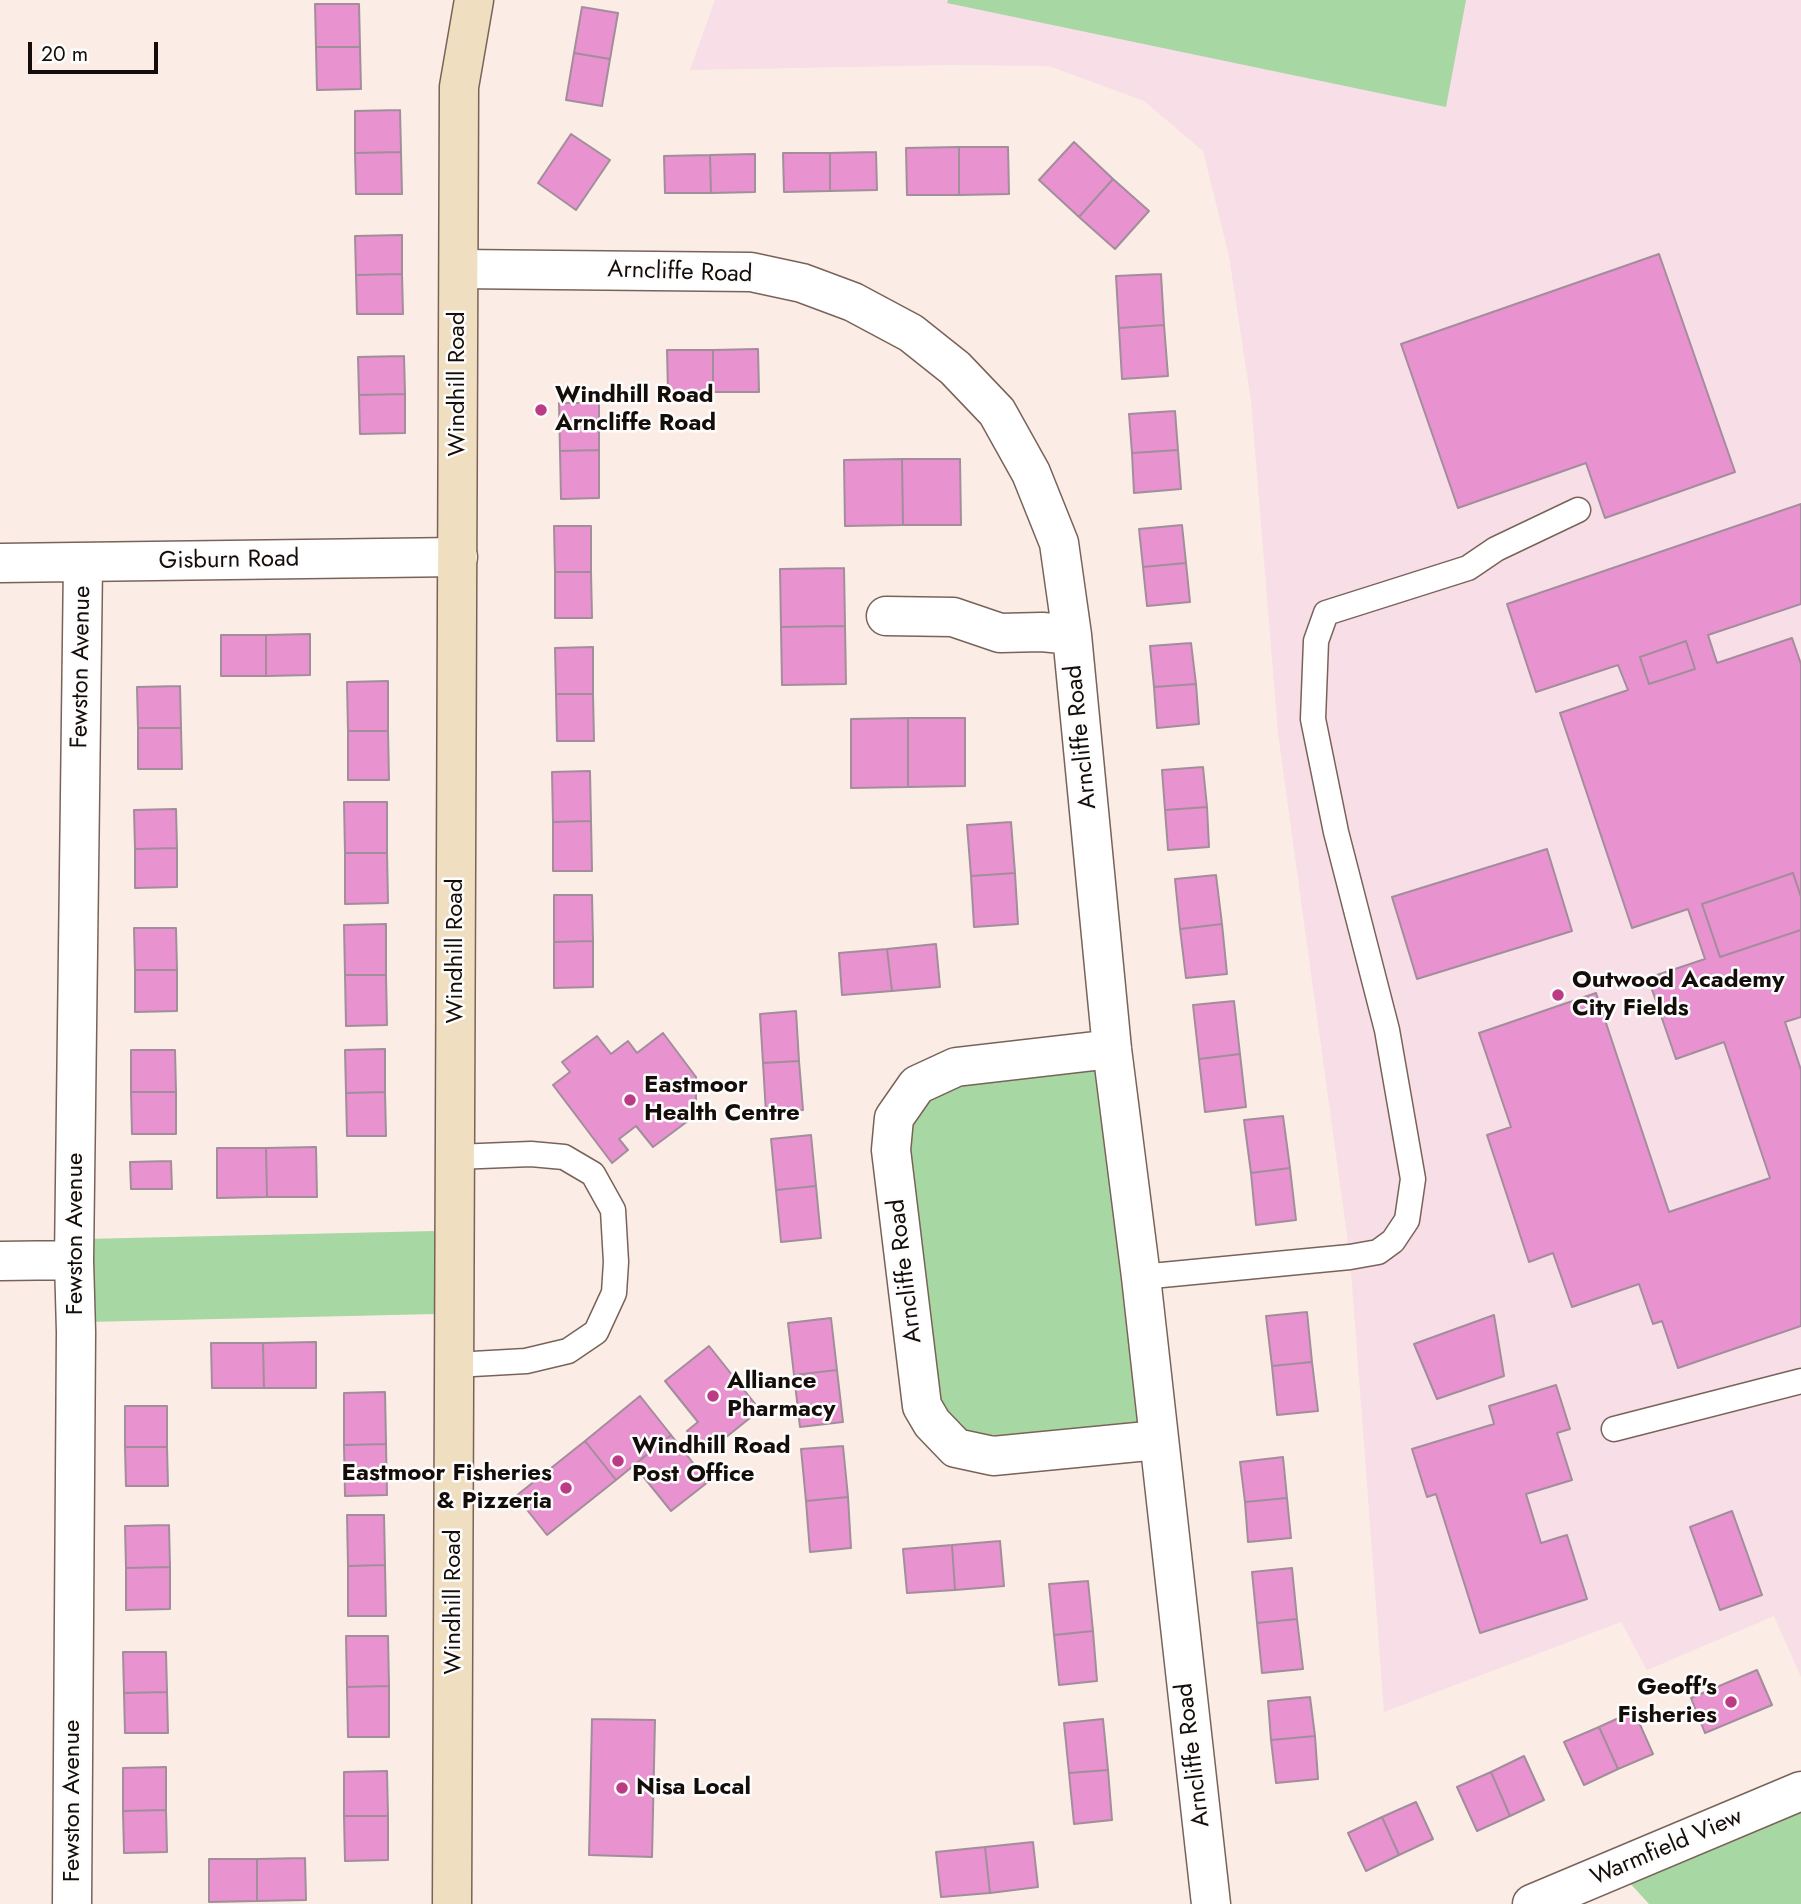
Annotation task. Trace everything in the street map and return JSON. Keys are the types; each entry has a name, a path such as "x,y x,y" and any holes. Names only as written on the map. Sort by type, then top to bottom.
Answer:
{"street":[{"name":"Windhill Road","path":"452,1904 459,87 474,0"},
{"name":"Arncliffe Road","path":"459,269 751,272 802,283 853,302 911,333 955,368 997,412 1031,473 1059,543 1072,635 1112,1049 1141,1277 1157,1440 1211,1904"},
{"name":"Gisburn Road","path":"0,562 458,557"},
{"name":"Fewston Avenue","path":"72,1904 76,1346 74,1260 83,563"},
{"name":"Arncliffe Road","path":"886,616 953,617 1000,633 1042,632 1072,635"},
{"name":"Arncliffe Road","path":"1112,1049 957,1067 917,1085 894,1118 891,1150 922,1406 940,1432 956,1448 993,1456 1157,1440"},
{"path":"0,1261 74,1260"},
{"name":"Warmfield View","path":"1532,1904 1801,1791"}],"lane":[{"path":"1141,1277 1378,1252 1393,1241 1407,1220 1413,1179 1387,1030 1336,832 1313,719 1316,641 1326,613 1468,568 1496,549 1578,510"},
{"path":"455,1365 526,1361 568,1351 596,1332 614,1293 616,1262 613,1210 593,1174 564,1157 531,1154 456,1157"},
{"path":"1614,1429 1801,1381"}],"shaded area":[{"name":"Outwood Academy City Fields","path":"715,0 1801,0 1801,1677 1774,1616 1647,1670 1621,1622 1384,1712 1350,1257 1278,733 1251,401 1229,256 1203,151 1144,101 1049,66 690,70"}],"green space":[{"path":"948,0 1466,0 1446,107 947,3"},
{"path":"1112,1049 1158,1440 993,1456 932,1423 891,1150 917,1085"},
{"path":"435,1231 437,1314 86,1322 84,1239"},
{"path":"1801,1791 1801,1904 1649,1904 1617,1869"}],"building":[{"path":"315,4 359,4 360,47 316,47"},
{"path":"582,7 618,13 610,59 574,53"},
{"path":"316,47 360,47 361,89 317,90"},
{"path":"574,53 610,59 602,106 566,100"},
{"path":"400,110 401,152 355,153 355,111"},
{"path":"571,134 610,160 576,210 538,183"},
{"path":"1074,142 1113,179 1079,217 1039,180"},
{"path":"959,147 1008,147 1009,194 959,195"},
{"path":"959,147 959,195 907,195 906,148"},
{"path":"401,152 402,194 356,194 355,153"},
{"path":"876,152 877,190 830,191 830,153"},
{"path":"783,153 830,153 830,191 784,192"},
{"path":"755,154 755,192 711,193 710,155"},
{"path":"710,155 711,193 665,193 664,156"},
{"path":"1113,179 1149,211 1115,249 1079,217"},
{"path":"402,235 402,274 356,275 355,236"},
{"path":"1659,254 1735,472 1605,518 1586,463 1458,508 1401,344"},
{"path":"402,274 403,314 357,314 356,275"},
{"path":"1161,274 1164,325 1119,328 1116,276"},
{"path":"1164,325 1168,376 1122,379 1119,328"},
{"path":"758,349 759,392 713,392 713,350"},
{"path":"667,350 713,350 713,392 668,393"},
{"path":"404,356 405,394 359,395 358,357"},
{"path":"405,394 405,433 360,434 359,395"},
{"path":"559,403 599,403 599,450 560,451"},
{"path":"1175,411 1178,450 1132,453 1129,414"},
{"path":"599,450 599,498 561,499 560,451"},
{"path":"1178,450 1181,489 1134,493 1132,453"},
{"path":"902,459 960,459 961,525 903,525"},
{"path":"902,459 903,525 845,526 844,460"},
{"path":"1801,504 1801,604 1708,635 1717,663 1792,638 1801,664 1801,897 1793,873 1702,904 1720,957 1801,930 1801,1017 1785,1022 1801,1070 1801,1326 1678,1368 1662,1321 1653,1324 1639,1284 1572,1307 1553,1253 1529,1262 1487,1135 1511,1127 1479,1033 1596,993 1669,1212 1770,1178 1724,1042 1676,1059 1648,978 1705,959 1688,909 1632,928 1560,713 1628,690 1618,665 1536,692 1507,604","holes":["1686,641 1695,669 1649,684 1640,657"]},
{"path":"1182,525 1186,563 1143,567 1139,529"},
{"path":"554,526 591,526 591,572 555,572"},
{"path":"1186,563 1190,602 1147,606 1143,567"},
{"path":"844,568 845,626 781,627 780,569"},
{"path":"555,572 591,572 592,618 555,618"},
{"path":"845,626 846,684 782,685 781,627"},
{"path":"310,634 310,675 266,676 266,635"},
{"path":"221,635 266,635 266,676 221,676"},
{"path":"1686,641 1695,669 1649,684 1640,657"},
{"path":"1191,643 1196,684 1154,687 1150,646"},
{"path":"593,647 593,694 556,694 555,648"},
{"path":"388,681 388,731 348,731 347,682"},
{"path":"1196,684 1199,724 1157,728 1154,687"},
{"path":"180,686 181,728 138,728 137,687"},
{"path":"556,694 593,694 594,741 557,741"},
{"path":"908,718 908,787 851,788 851,719"},
{"path":"908,718 965,718 965,786 908,787"},
{"path":"138,728 181,728 182,769 138,769"},
{"path":"348,731 388,731 389,780 348,780"},
{"path":"1203,767 1207,807 1165,810 1162,770"},
{"path":"590,771 591,821 553,822 552,772"},
{"path":"344,802 387,802 387,853 345,853"},
{"path":"1207,807 1209,847 1168,850 1165,810"},
{"path":"176,809 177,848 135,849 134,810"},
{"path":"591,821 592,871 553,871 553,822"},
{"path":"1011,822 1015,873 971,876 967,825"},
{"path":"177,848 177,887 135,888 135,849"},
{"path":"1547,849 1572,931 1417,979 1392,897"},
{"path":"345,853 387,853 388,903 345,904"},
{"path":"1015,873 1018,924 974,927 971,876"},
{"path":"1793,873 1801,897 1801,930 1720,957 1702,904"},
{"path":"1216,875 1222,924 1180,929 1175,879"},
{"path":"554,895 592,895 593,941 554,942"},
{"path":"386,924 386,975 345,975 344,925"},
{"path":"1222,924 1227,974 1186,978 1180,929"},
{"path":"134,928 176,928 177,970 135,970"},
{"path":"593,941 593,987 554,988 554,942"},
{"path":"936,944 940,987 892,991 887,949"},
{"path":"887,949 892,991 842,995 839,953"},
{"path":"135,970 177,970 177,1011 135,1012"},
{"path":"345,975 386,975 387,1025 346,1026"},
{"path":"1234,1001 1240,1054 1199,1059 1193,1005"},
{"path":"796,1011 799,1061 763,1063 760,1014"},
{"name":"Eastmoor Health Centre","path":"663,1033 696,1077 696,1115 653,1147 636,1126 619,1139 628,1150 612,1163 553,1085 570,1072 562,1062 597,1036 611,1054 628,1041 637,1053"},
{"path":"385,1049 385,1092 346,1093 345,1050"},
{"path":"131,1050 175,1050 176,1092 131,1092"},
{"path":"1240,1054 1246,1107 1205,1112 1199,1059"},
{"path":"799,1061 803,1110 766,1113 763,1063"},
{"path":"131,1092 176,1092 176,1134 132,1134"},
{"path":"385,1092 386,1136 347,1136 346,1093"},
{"path":"1283,1116 1290,1168 1251,1173 1244,1120"},
{"path":"811,1135 816,1186 776,1190 771,1139"},
{"path":"316,1147 317,1197 267,1197 266,1148"},
{"path":"217,1148 266,1148 267,1197 217,1198"},
{"path":"171,1161 172,1189 131,1189 130,1162"},
{"path":"1290,1168 1296,1220 1256,1225 1251,1173"},
{"path":"816,1186 821,1238 781,1242 776,1190"},
{"path":"1307,1312 1312,1362 1272,1366 1266,1316"},
{"path":"1494,1315 1504,1376 1437,1399 1414,1344"},
{"path":"831,1318 837,1370 794,1375 788,1323"},
{"path":"316,1342 316,1388 264,1388 263,1343"},
{"path":"211,1343 263,1343 264,1388 212,1388"},
{"name":"Alliance Pharmacy","path":"709,1346 760,1410 705,1454 687,1431 698,1422 665,1381"},
{"path":"1312,1362 1318,1411 1277,1415 1272,1366"},
{"path":"837,1370 843,1422 800,1427 794,1375"},
{"path":"1556,1385 1570,1429 1557,1433 1572,1480 1526,1494 1541,1543 1567,1535 1587,1599 1480,1633 1436,1494 1427,1497 1412,1449 1494,1424 1489,1406"},
{"path":"385,1392 386,1444 344,1445 344,1393"},
{"path":"640,1396 671,1435 616,1480 585,1441"},
{"path":"125,1406 167,1406 167,1447 125,1447"},
{"path":"671,1435 708,1482 671,1511 634,1465"},
{"name":"Eastmoor Fisheries & Pizzeria","path":"585,1441 616,1480 547,1535 516,1496"},
{"path":"386,1444 387,1495 345,1496 344,1445"},
{"path":"843,1446 848,1497 806,1501 801,1449"},
{"path":"125,1447 167,1447 168,1486 126,1486"},
{"path":"1283,1457 1287,1498 1245,1502 1240,1462"},
{"path":"848,1497 851,1548 810,1552 806,1501"},
{"path":"1287,1498 1291,1538 1248,1542 1245,1502"},
{"path":"1732,1511 1762,1595 1720,1610 1690,1527"},
{"path":"347,1515 384,1515 385,1565 348,1566"},
{"path":"169,1525 170,1567 126,1568 125,1526"},
{"path":"1000,1541 1004,1586 955,1590 952,1545"},
{"path":"952,1545 955,1590 907,1593 903,1549"},
{"path":"385,1565 386,1616 348,1616 348,1566"},
{"path":"170,1567 170,1609 126,1610 126,1568"},
{"path":"1292,1568 1297,1619 1257,1623 1252,1572"},
{"path":"1088,1581 1093,1631 1054,1635 1049,1584"},
{"path":"1297,1619 1303,1669 1262,1673 1257,1623"},
{"path":"1093,1631 1097,1681 1059,1685 1054,1635"},
{"path":"346,1636 388,1636 389,1686 347,1687"},
{"path":"123,1652 166,1652 167,1692 124,1693"},
{"name":"Geoff's Fisheries","path":"1757,1670 1772,1705 1705,1733 1691,1698"},
{"path":"389,1686 389,1737 348,1737 347,1687"},
{"path":"167,1692 168,1733 125,1733 124,1693"},
{"path":"1310,1697 1315,1736 1271,1740 1268,1701"},
{"path":"1634,1711 1653,1754 1618,1769 1599,1727"},
{"name":"Nisa Local","path":"592,1719 655,1720 652,1857 589,1855"},
{"path":"1103,1719 1108,1770 1069,1773 1064,1723"},
{"path":"1599,1727 1618,1769 1584,1785 1564,1742"},
{"path":"1315,1736 1318,1779 1276,1783 1271,1740"},
{"path":"1524,1756 1544,1800 1510,1816 1491,1772"},
{"path":"166,1767 166,1810 123,1811 123,1768"},
{"path":"1108,1770 1112,1820 1074,1824 1069,1773"},
{"path":"387,1771 388,1816 344,1816 344,1772"},
{"path":"1491,1772 1510,1816 1477,1831 1457,1787"},
{"path":"1416,1802 1433,1839 1399,1855 1382,1817"},
{"path":"166,1810 167,1852 124,1853 123,1811"},
{"path":"344,1816 388,1816 388,1860 345,1861"},
{"path":"1382,1817 1399,1855 1366,1871 1348,1833"},
{"path":"1033,1842 1038,1887 990,1893 985,1847"},
{"path":"985,1847 990,1893 941,1897 936,1852"},
{"path":"305,1858 306,1900 257,1901 257,1859"},
{"path":"209,1859 257,1859 257,1901 209,1902"}],"place":[{"name":"Windhill Road Arncliffe Road","path":"541,410"},
{"name":"Outwood Academy City Fields","path":"1558,995"},
{"name":"Eastmoor Health Centre","path":"630,1100"},
{"name":"Alliance Pharmacy","path":"713,1396"},
{"name":"Windhill Road Post Office","path":"618,1461"},
{"name":"Eastmoor Fisheries & Pizzeria","path":"566,1488"},
{"name":"Geoff's Fisheries","path":"1731,1702"},
{"name":"Nisa Local","path":"622,1788"}]}
